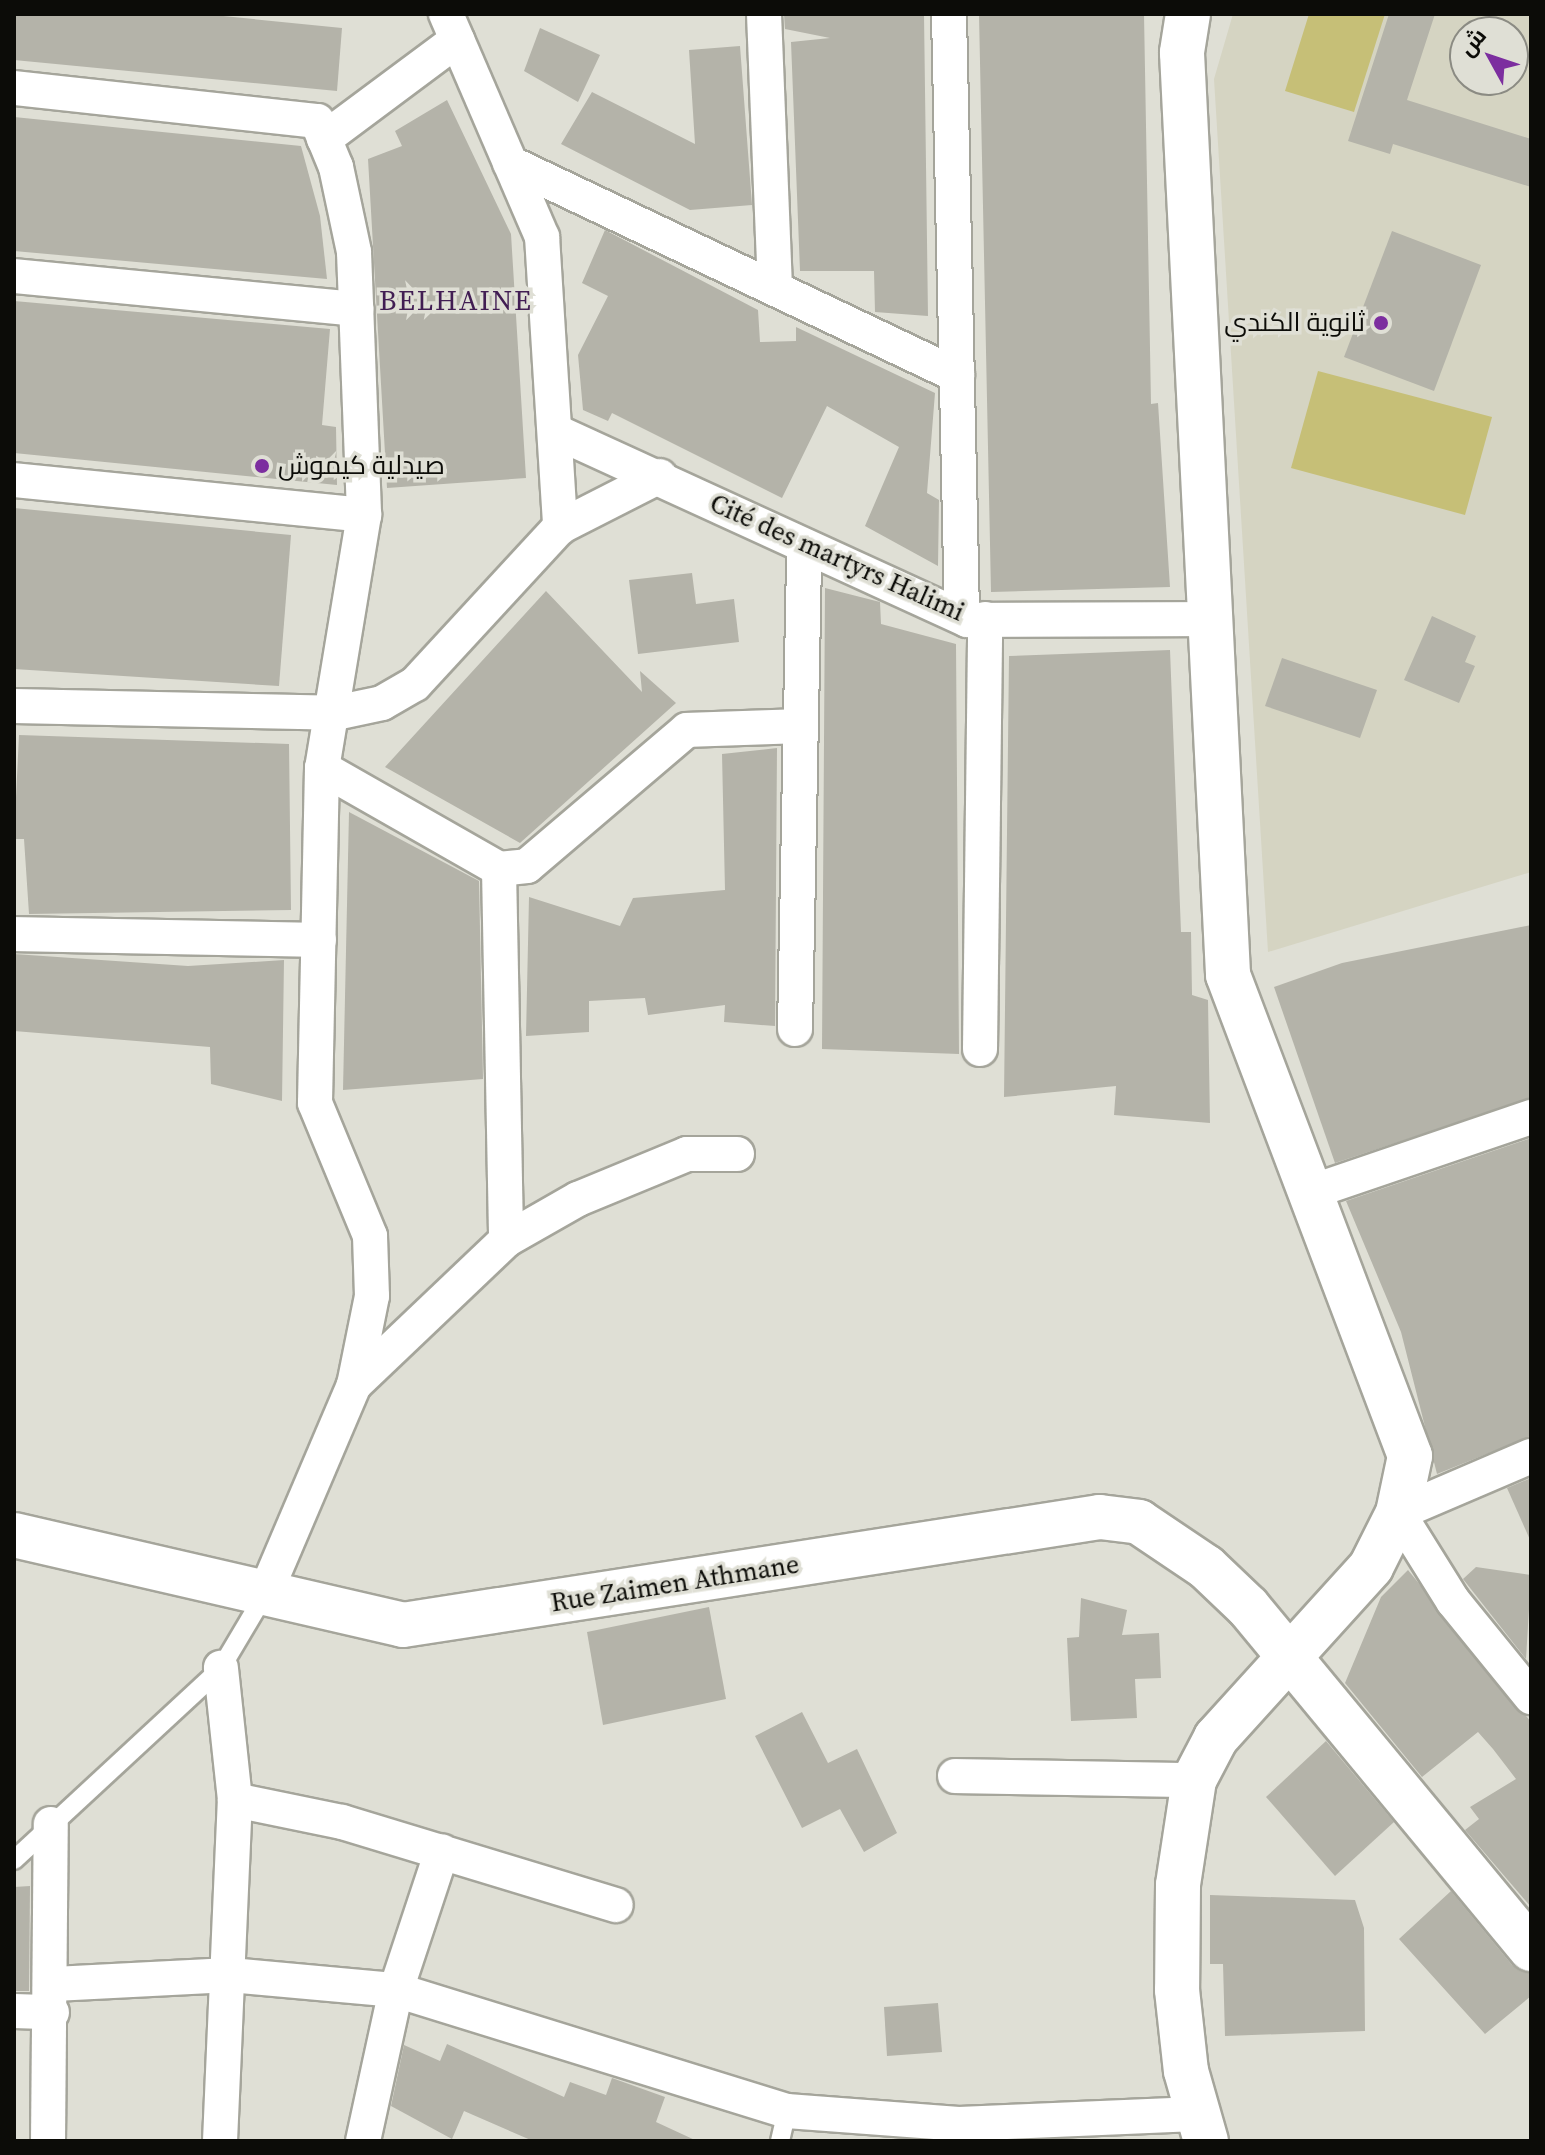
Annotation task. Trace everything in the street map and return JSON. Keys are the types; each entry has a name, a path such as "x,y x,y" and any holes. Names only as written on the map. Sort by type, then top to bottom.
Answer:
{"main road":[{"path":"1188,14 1182,53 1228,975 1308,1193 1408,1435 1409,1475 1398,1513 1371,1567 1216,1738 1194,1780 1182,1849 1176,1979 1201,2128"},
{"name":"Rue Zaimen Athmane","path":"14,1535 403,1625 1100,1517 1139,1522 1173,1542 1248,1607 1531,1949"}],"street":[{"path":"764,14 775,286"},
{"path":"949,14 957,375 974,618 980,1049"},
{"path":"324,139 452,27 542,237 559,433 560,527"},
{"path":"14,88 317,121 354,252 364,515 335,713 322,768 315,1103 370,1236 372,1296 354,1385 265,1594"},
{"path":"510,163 775,286 957,375"},
{"path":"14,276 356,309"},
{"name":"Cité des martyrs Halimi","path":"559,433 660,476 804,546 974,618 1210,619"},
{"path":"14,706 335,713 382,703 415,684 560,527 660,476"},
{"path":"14,480 364,515"},
{"path":"795,1029 804,546"},
{"path":"322,768 499,869 527,866 687,730 800,726"},
{"path":"499,869 506,1240"},
{"path":"14,934 319,940"},
{"path":"1308,1193 1531,1117"},
{"path":"354,1385 506,1240 578,1199 687,1154 737,1154"},
{"path":"1531,1456 1398,1513 1453,1601 1531,1697"},
{"path":"220,2141 230,1975 235,1800 221,1668"},
{"path":"955,1776 1194,1780"},
{"path":"235,1800 442,1851 616,1905"},
{"path":"48,2141 53,1998 51,1824"},
{"path":"363,2141 396,1990 442,1851"},
{"path":"14,2011 53,1998 230,1975 396,1990 784,2126 961,2132 1201,2128"}],"lane":[{"path":"14,1860 221,1668 265,1594"}],"shaded area":[{"name":"ثانوية الكندي","path":"1233,14 1531,14 1531,872 1268,952 1214,79"},
{"path":"1309,14 1385,14 1354,112 1285,91"},
{"path":"1318,371 1492,417 1465,515 1291,468"}],"building":[{"path":"14,14 203,14 342,28 337,91 14,60"},
{"path":"784,14 924,14 928,316 875,312 874,271 800,271 791,42 830,38 785,29"},
{"path":"979,14 1144,14 1151,404 1158,403 1170,587 991,592"},
{"path":"1389,14 1435,14 1407,100 1531,139 1531,187 1393,144 1390,154 1348,141"},
{"path":"540,28 600,55 578,102 524,71"},
{"path":"740,46 752,205 690,210 561,144 592,92 695,144 689,50"},
{"path":"447,100 511,234 526,478 387,488 368,159 402,146 395,131"},
{"path":"14,117 301,146 320,216 327,279 14,251"},
{"path":"605,230 758,310 760,342 796,341 796,327 935,393 927,493 939,500 938,566 865,526 899,447 827,406 782,498 612,413 608,421 583,410 578,355 608,296 582,283"},
{"path":"1392,231 1481,265 1434,391 1344,357"},
{"path":"14,301 330,329 322,425 336,427 337,485 14,453"},
{"path":"14,508 291,535 279,686 14,669"},
{"path":"692,573 696,604 734,599 739,642 638,654 629,580"},
{"path":"825,588 880,602 881,624 956,644 959,1054 822,1049"},
{"path":"546,591 642,692 640,671 676,703 520,843 385,767"},
{"path":"1432,616 1476,636 1465,662 1475,666 1459,703 1404,680"},
{"path":"1170,650 1181,932 1191,932 1192,995 1208,1000 1210,1123 1114,1115 1116,1086 1004,1097 1009,656"},
{"path":"1282,658 1377,690 1360,738 1265,706"},
{"path":"19,735 289,744 291,910 29,914 24,839 14,839"},
{"path":"777,748 775,1026 724,1022 725,1005 648,1015 645,998 589,1001 589,1032 526,1036 529,897 620,926 633,898 725,890 722,754"},
{"path":"349,812 479,881 483,1079 343,1090"},
{"path":"1531,925 1531,1098 1335,1163 1274,987 1342,963"},
{"path":"14,954 188,966 284,960 282,1101 211,1084 210,1047 14,1031"},
{"path":"1531,1138 1531,1436 1437,1474 1401,1332 1346,1201"},
{"path":"1531,1478 1531,1542 1507,1488"},
{"path":"1476,1567 1531,1575 1526,1659 1463,1579"},
{"path":"1408,1570 1531,1722 1531,1907 1465,1830 1479,1819 1470,1807 1516,1779 1493,1749 1478,1732 1422,1777 1345,1683 1381,1597"},
{"path":"1081,1598 1127,1610 1122,1635 1159,1633 1161,1678 1135,1679 1137,1718 1071,1721 1067,1638 1079,1637"},
{"path":"709,1607 726,1699 603,1725 587,1632"},
{"path":"802,1712 828,1763 857,1749 897,1833 864,1852 840,1809 802,1828 755,1736"},
{"path":"1326,1741 1394,1822 1335,1876 1266,1797"},
{"path":"30,1886 29,1991 14,1991 14,1887"},
{"path":"1451,1891 1512,1965 1531,1974 1531,1996 1485,2034 1399,1939"},
{"path":"1210,1895 1355,1900 1364,1928 1365,2031 1225,2036 1223,1964 1210,1964"},
{"path":"938,2003 942,2052 887,2056 884,2007"},
{"path":"447,2044 564,2097 570,2082 606,2095 612,2078 665,2097 656,2122 697,2141 533,2141 464,2111 452,2139 391,2106 404,2045 440,2061"}],"place":[{"name":"ثانوية الكندي","path":"1381,323"},
{"name":"صيدلية كيموش","path":"262,466"}],"district":[{"name":"BELHAINE","path":"456,300"}]}
